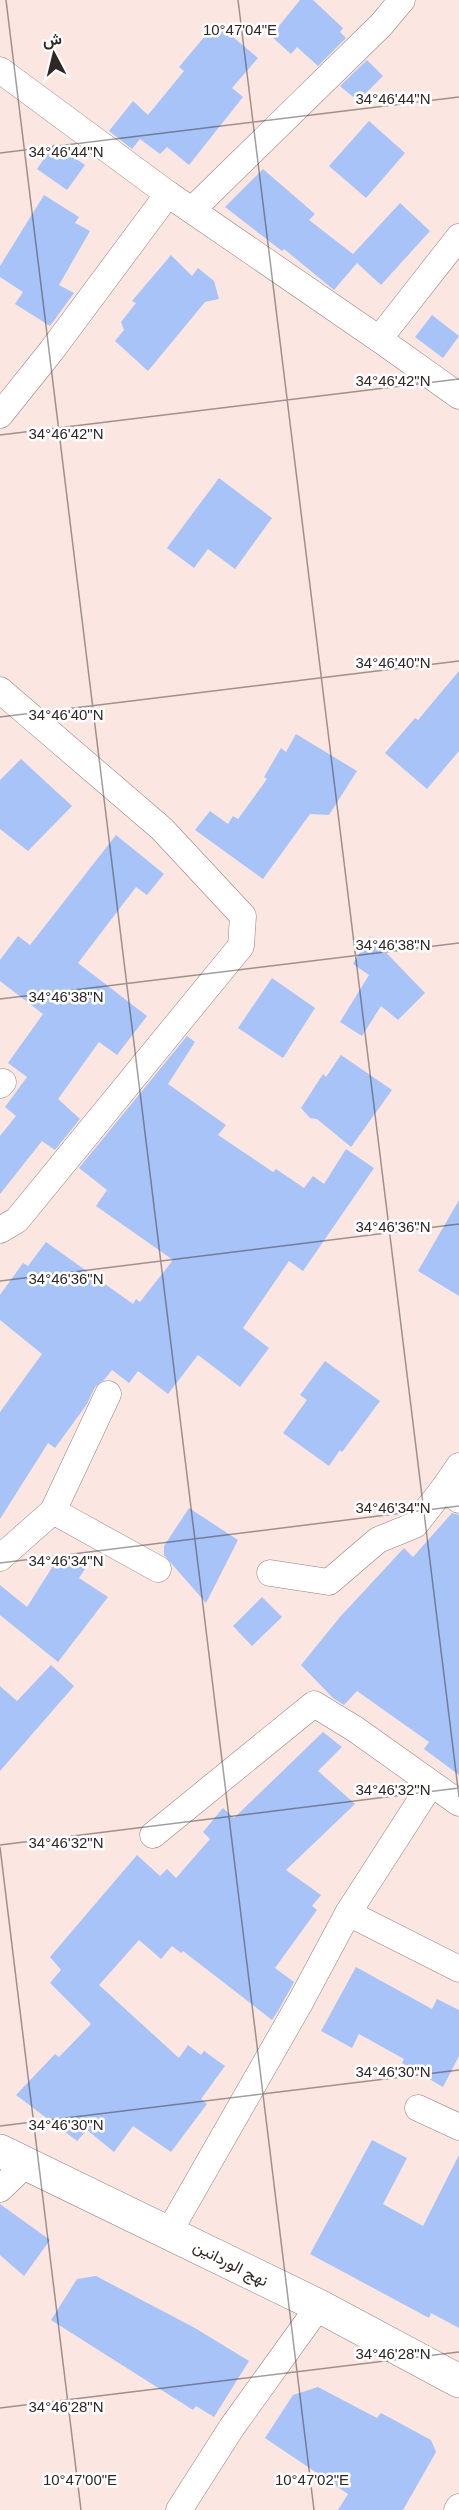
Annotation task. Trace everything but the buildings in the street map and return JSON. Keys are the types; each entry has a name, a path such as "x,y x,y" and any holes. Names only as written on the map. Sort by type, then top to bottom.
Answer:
{"street":[{"path":"192,210 381,25 402,0"},
{"path":"0,70 168,194 459,396"},
{"path":"0,415 52,350 168,194"},
{"path":"379,339 459,237"},
{"path":"0,690 162,829 243,916 241,946 16,1220 0,1230"},
{"path":"0,1558 53,1511 108,1394"},
{"path":"270,1573 329,1582 378,1540 415,1526 451,1494 459,1466"},
{"path":"53,1511 158,1569"},
{"path":"153,1835 314,1704 355,1729 459,1803"},
{"path":"169,2232 301,2001 348,1913 431,1784"},
{"path":"348,1913 459,1969"},
{"path":"418,2108 459,2127"},
{"path":"0,2189 13,2157"},
{"name":"نهج الوردانين","path":"13,2157 319,2306 459,2381"},
{"path":"179,2510 232,2427 319,2306"}]}
